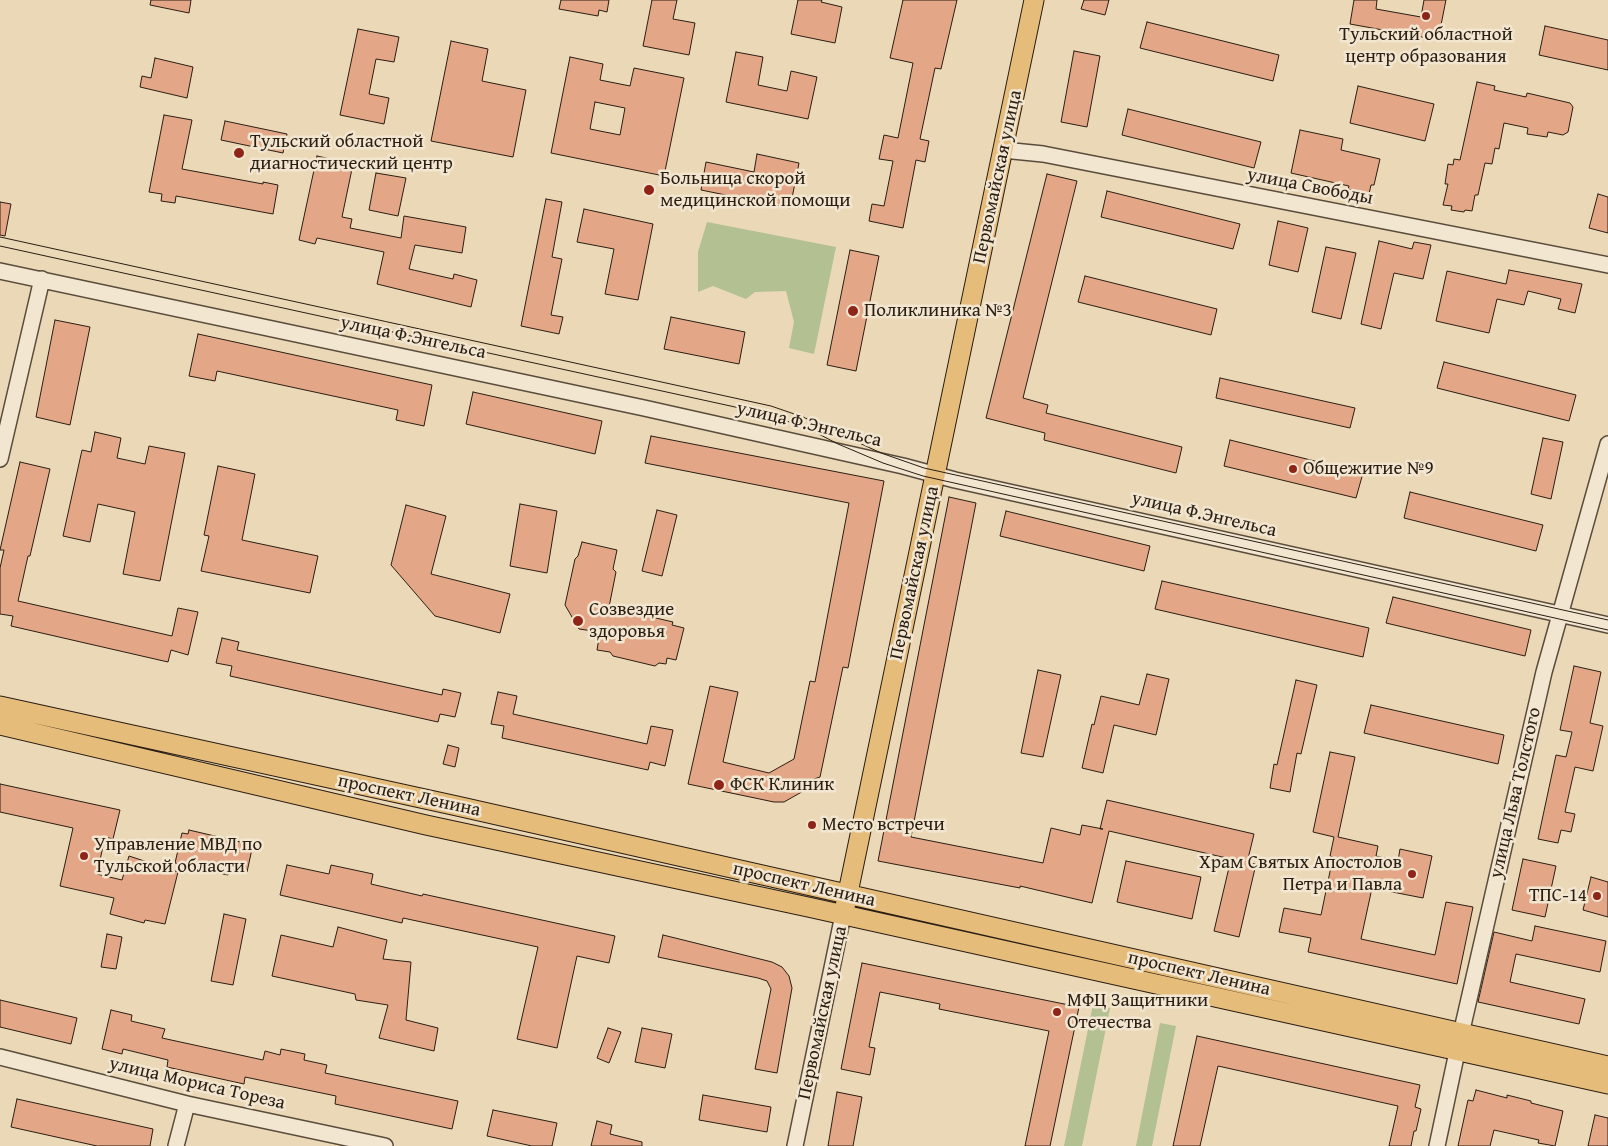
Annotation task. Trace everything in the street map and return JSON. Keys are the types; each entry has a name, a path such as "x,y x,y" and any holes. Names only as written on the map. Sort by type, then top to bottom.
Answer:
{"main road":[{"name":"Первомайская улица","path":"843,915 1034,0"},
{"name":"проспект Ленина","path":"0,706 466,808 848,895 1459,1043 1608,1084"},
{"name":"проспект Ленина","path":"0,725 426,825 843,915 1459,1043 1608,1066"}],"street":[{"name":"улица Свободы","path":"1003,150 1043,154 1608,264"},
{"name":"улица Ф.Энгельса","path":"0,271 644,408 1608,625"},
{"path":"0,459 42,279"},
{"name":"улица Льва Толстого","path":"1437,1146 1542,681 1608,444"},
{"name":"Первомайская улица","path":"795,1146 843,915"},
{"name":"улица Мориса Тореза","path":"0,1057 187,1104 385,1146"},
{"path":"176,1146 187,1104"}],"green space":[{"path":"707,222 836,247 814,354 789,348 794,322 786,291 755,292 746,299 713,286 698,292 698,252"},
{"path":"1093,1005 1110,1008 1082,1146 1064,1146"},
{"path":"1160,1023 1176,1026 1152,1146 1136,1146"}],"building":[{"path":"151,0 191,0 189,13 150,5"},
{"path":"561,0 609,0 607,12 599,10 598,16 559,9"},
{"path":"652,0 677,0 673,19 695,23 689,55 643,46"},
{"path":"798,0 822,0 821,2 842,7 835,43 791,34"},
{"path":"903,0 957,0 941,69 935,68 920,139 929,141 925,162 916,160 903,228 869,221 872,204 884,206 893,161 879,159 884,135 898,138 913,63 890,58"},
{"path":"1084,0 1109,0 1105,15 1081,9"},
{"path":"1354,0 1377,0 1376,9 1421,17 1424,0 1446,0 1438,40 1350,24"},
{"path":"1147,22 1279,55 1273,81 1140,48"},
{"path":"1545,26 1608,40 1608,70 1539,55"},
{"path":"358,29 399,37 394,62 376,59 369,94 389,98 384,124 340,115"},
{"path":"451,41 488,49 482,81 526,90 513,157 431,141"},
{"path":"1074,51 1100,56 1087,127 1061,122"},
{"path":"736,52 763,57 758,85 787,91 791,71 817,77 808,119 726,102"},
{"path":"570,57 603,64 600,80 630,86 634,68 684,78 664,176 551,153","holes":["595,102 625,108 620,135 590,129"]},
{"path":"155,58 193,67 187,98 140,87 142,76 151,78"},
{"path":"1477,82 1495,86 1494,90 1526,97 1527,93 1570,103 1573,107 1568,132 1563,135 1548,132 1547,137 1527,134 1528,128 1504,123 1499,149 1495,148 1492,164 1485,163 1478,195 1475,195 1472,211 1465,210 1464,212 1451,210 1452,206 1443,205 1448,184 1445,184 1448,164 1453,165 1454,159 1460,160"},
{"path":"1358,86 1434,104 1425,141 1350,123"},
{"path":"1128,109 1261,142 1254,168 1122,135"},
{"path":"164,115 192,120 182,169 278,185 273,214 176,196 175,203 161,201 162,194 149,192"},
{"path":"225,121 287,134 283,153 221,140"},
{"path":"1300,130 1343,139 1341,150 1380,159 1374,185 1371,185 1369,194 1348,189 1349,186 1291,173"},
{"path":"757,154 799,163 790,208 701,190 706,162 754,172"},
{"path":"317,156 353,164 342,217 352,219 350,228 401,238 404,216 466,227 462,253 415,245 409,269 453,279 454,274 477,280 471,307 377,284 384,252 317,238 315,244 299,240"},
{"path":"376,173 406,178 398,216 369,210"},
{"path":"1047,174 1077,181 1023,398 1048,405 1046,413 1182,447 1176,473 1044,440 1045,433 986,418"},
{"path":"1107,191 1240,224 1233,249 1101,217"},
{"path":"1598,194 1608,197 1608,233 1589,228"},
{"path":"546,199 562,202 552,257 562,259 551,315 563,317 559,334 521,326"},
{"path":"0,202 11,204 5,236 0,235"},
{"path":"584,209 653,224 638,300 605,294 614,249 577,242"},
{"path":"1278,221 1308,228 1298,272 1269,265"},
{"path":"1379,241 1412,249 1414,242 1431,245 1423,279 1394,273 1381,329 1361,324"},
{"path":"1326,247 1356,253 1341,319 1312,312"},
{"name":"Поликлиника №3","path":"850,250 879,256 856,371 827,365"},
{"path":"1509,270 1582,284 1575,313 1558,309 1561,299 1528,291 1524,305 1497,299 1489,333 1436,321 1447,271 1506,284"},
{"path":"1085,276 1217,309 1211,335 1078,302"},
{"path":"671,317 745,332 739,364 664,349"},
{"path":"55,320 90,327 70,425 36,417"},
{"path":"198,334 432,385 424,426 396,420 398,410 217,371 215,381 189,376"},
{"path":"1444,362 1576,395 1569,421 1437,388"},
{"path":"1220,378 1355,408 1350,428 1216,398"},
{"path":"473,392 602,421 595,454 466,424"},
{"path":"95,432 121,438 117,458 145,464 149,446 185,453 160,581 123,574 135,512 98,504 90,542 63,536 82,450 91,452"},
{"path":"651,436 884,481 848,668 843,667 820,777 811,780 814,785 784,802 774,802 688,784 710,686 738,692 723,762 769,773 794,759 810,681 815,682 849,503 645,463"},
{"path":"1543,438 1563,442 1551,499 1531,494"},
{"name":"Общежитие №9","path":"1230,440 1363,473 1356,498 1224,466"},
{"path":"20,462 50,469 18,601 172,636 178,608 198,612 188,655 171,650 168,662 11,626 13,616 0,614 0,568 4,550 0,550"},
{"path":"218,466 255,474 242,540 318,556 310,593 201,571 209,536 204,535"},
{"path":"1410,492 1543,525 1536,551 1404,518"},
{"path":"949,497 976,503 911,837 1043,863 1051,828 1080,835 1082,825 1100,828 1107,800 1254,834 1247,863 1256,864 1239,937 1214,931 1231,859 1109,831 1092,903 1020,886 1020,888 878,861"},
{"path":"520,504 557,511 547,573 510,566"},
{"path":"406,505 446,516 431,574 510,594 500,633 435,616 391,565"},
{"path":"657,510 677,515 662,576 642,571"},
{"path":"1006,511 1150,546 1144,571 1000,536"},
{"path":"582,542 617,550 613,569 616,572 609,607 673,622 672,625 684,628 676,660 667,658 666,664 659,663 655,666 613,656 610,652 597,650 600,632 579,629 565,605 575,559 578,556"},
{"path":"1162,581 1369,628 1363,657 1155,609"},
{"path":"1393,597 1531,630 1525,656 1386,623"},
{"path":"222,638 239,642 237,650 442,695 443,689 461,693 455,717 440,714 438,722 230,676 232,666 216,663"},
{"path":"1574,666 1601,672 1590,723 1603,726 1593,771 1575,767 1565,812 1575,814 1571,832 1561,830 1558,843 1538,839 1556,755 1566,757 1572,732 1560,730"},
{"path":"1038,670 1061,675 1043,757 1021,753"},
{"path":"1147,674 1169,679 1156,735 1114,725 1103,773 1082,768 1092,724 1094,725 1101,696 1139,705"},
{"path":"1296,680 1317,685 1301,754 1297,753 1290,792 1270,788 1274,764 1277,765"},
{"path":"498,692 517,696 513,714 647,744 651,726 673,730 665,766 650,762 648,770 502,738 504,726 491,724"},
{"path":"1371,705 1504,735 1498,764 1364,733"},
{"path":"448,745 459,748 455,767 443,764"},
{"path":"1330,752 1355,757 1338,837 1378,846 1376,856 1398,861 1400,849 1432,856 1423,898 1372,888 1361,939 1435,955 1446,902 1473,907 1457,984 1308,952 1311,938 1279,932 1284,908 1321,915 1333,857 1330,856 1334,837 1313,832"},
{"name":"Управление МВД по Тульской области","path":"0,784 120,810 113,839 105,837 97,874 122,880 129,856 178,872 165,924 145,920 144,923 110,914 114,898 60,886 73,828 0,812"},
{"path":"189,830 249,844 248,848 252,849 247,872 229,868 228,875 175,863 182,833 188,834"},
{"path":"1523,859 1556,866 1545,917 1512,910"},
{"path":"1126,861 1201,877 1192,919 1117,902"},
{"path":"287,865 329,874 331,865 373,874 371,884 615,936 609,963 577,956 557,1048 517,1039 538,947 403,918 402,923 280,895"},
{"name":"ТПС-14","path":"1591,877 1608,882 1608,917 1583,910"},
{"path":"224,914 246,919 233,985 211,981"},
{"path":"1535,926 1606,941 1600,972 1516,954 1510,982 1585,999 1579,1024 1478,1002 1494,932 1532,941"},
{"path":"338,927 387,940 383,959 411,962 406,1020 438,1028 434,1051 379,1038 388,1005 356,1000 355,994 272,976 281,935 333,947"},
{"path":"107,934 122,937 116,969 101,967"},
{"path":"663,935 772,962 782,967 789,976 792,988 777,1073 755,1069 771,989 767,981 658,957"},
{"path":"862,963 1079,1007 1050,1146 1025,1146 1049,1031 939,1009 940,1004 880,992 869,1047 875,1048 870,1075 841,1069"},
{"path":"0,1000 77,1018 71,1044 0,1027"},
{"path":"111,1010 132,1015 131,1021 165,1029 162,1038 263,1060 265,1051 280,1055 281,1049 305,1054 304,1060 327,1065 325,1073 458,1101 452,1129 335,1104 336,1096 245,1077 244,1084 167,1067 168,1060 123,1049 122,1054 102,1049"},
{"path":"608,1028 621,1032 609,1063 597,1058"},
{"path":"642,1028 672,1034 665,1068 635,1062"},
{"path":"1197,1036 1420,1085 1415,1107 1421,1109 1411,1146 1389,1146 1398,1106 1218,1066 1200,1146 1173,1146"},
{"path":"1476,1090 1507,1098 1507,1095 1563,1111 1555,1146 1538,1143 1539,1140 1494,1130 1490,1146 1458,1146 1468,1100 1473,1101"},
{"path":"837,1092 862,1097 853,1146 828,1146"},
{"path":"703,1095 771,1107 767,1132 699,1120"},
{"path":"17,1099 153,1129 150,1146 97,1146 11,1127"},
{"path":"493,1110 557,1123 552,1146 532,1146 487,1136"},
{"path":"1595,1115 1608,1118 1608,1146 1588,1146"},
{"path":"597,1121 612,1125 610,1134 642,1142 642,1146 591,1146"}],"tram line":[{"path":"0,237 771,406 803,417 881,453 924,468 1608,620"},
{"path":"0,246 767,414 809,429 838,444 883,463 923,476 1608,630"}],"place":[{"name":"Тульский областной центр образования","path":"1426,16"},
{"name":"Тульский областной диагностический центр","path":"239,153"},
{"name":"Больница скорой медицинской помощи","path":"649,190"},
{"name":"Поликлиника №3","path":"853,311"},
{"name":"Общежитие №9","path":"1293,469"},
{"name":"Созвездие здоровья","path":"578,621"},
{"name":"ФСК Клиник","path":"719,785"},
{"name":"Место встречи","path":"812,825"},
{"name":"Управление МВД по Тульской области","path":"84,856"},
{"name":"Храм Святых Апостолов Петра и Павла","path":"1412,874"},
{"name":"ТПС-14","path":"1597,896"},
{"name":"МФЦ Защитники Отечества","path":"1057,1012"}]}
